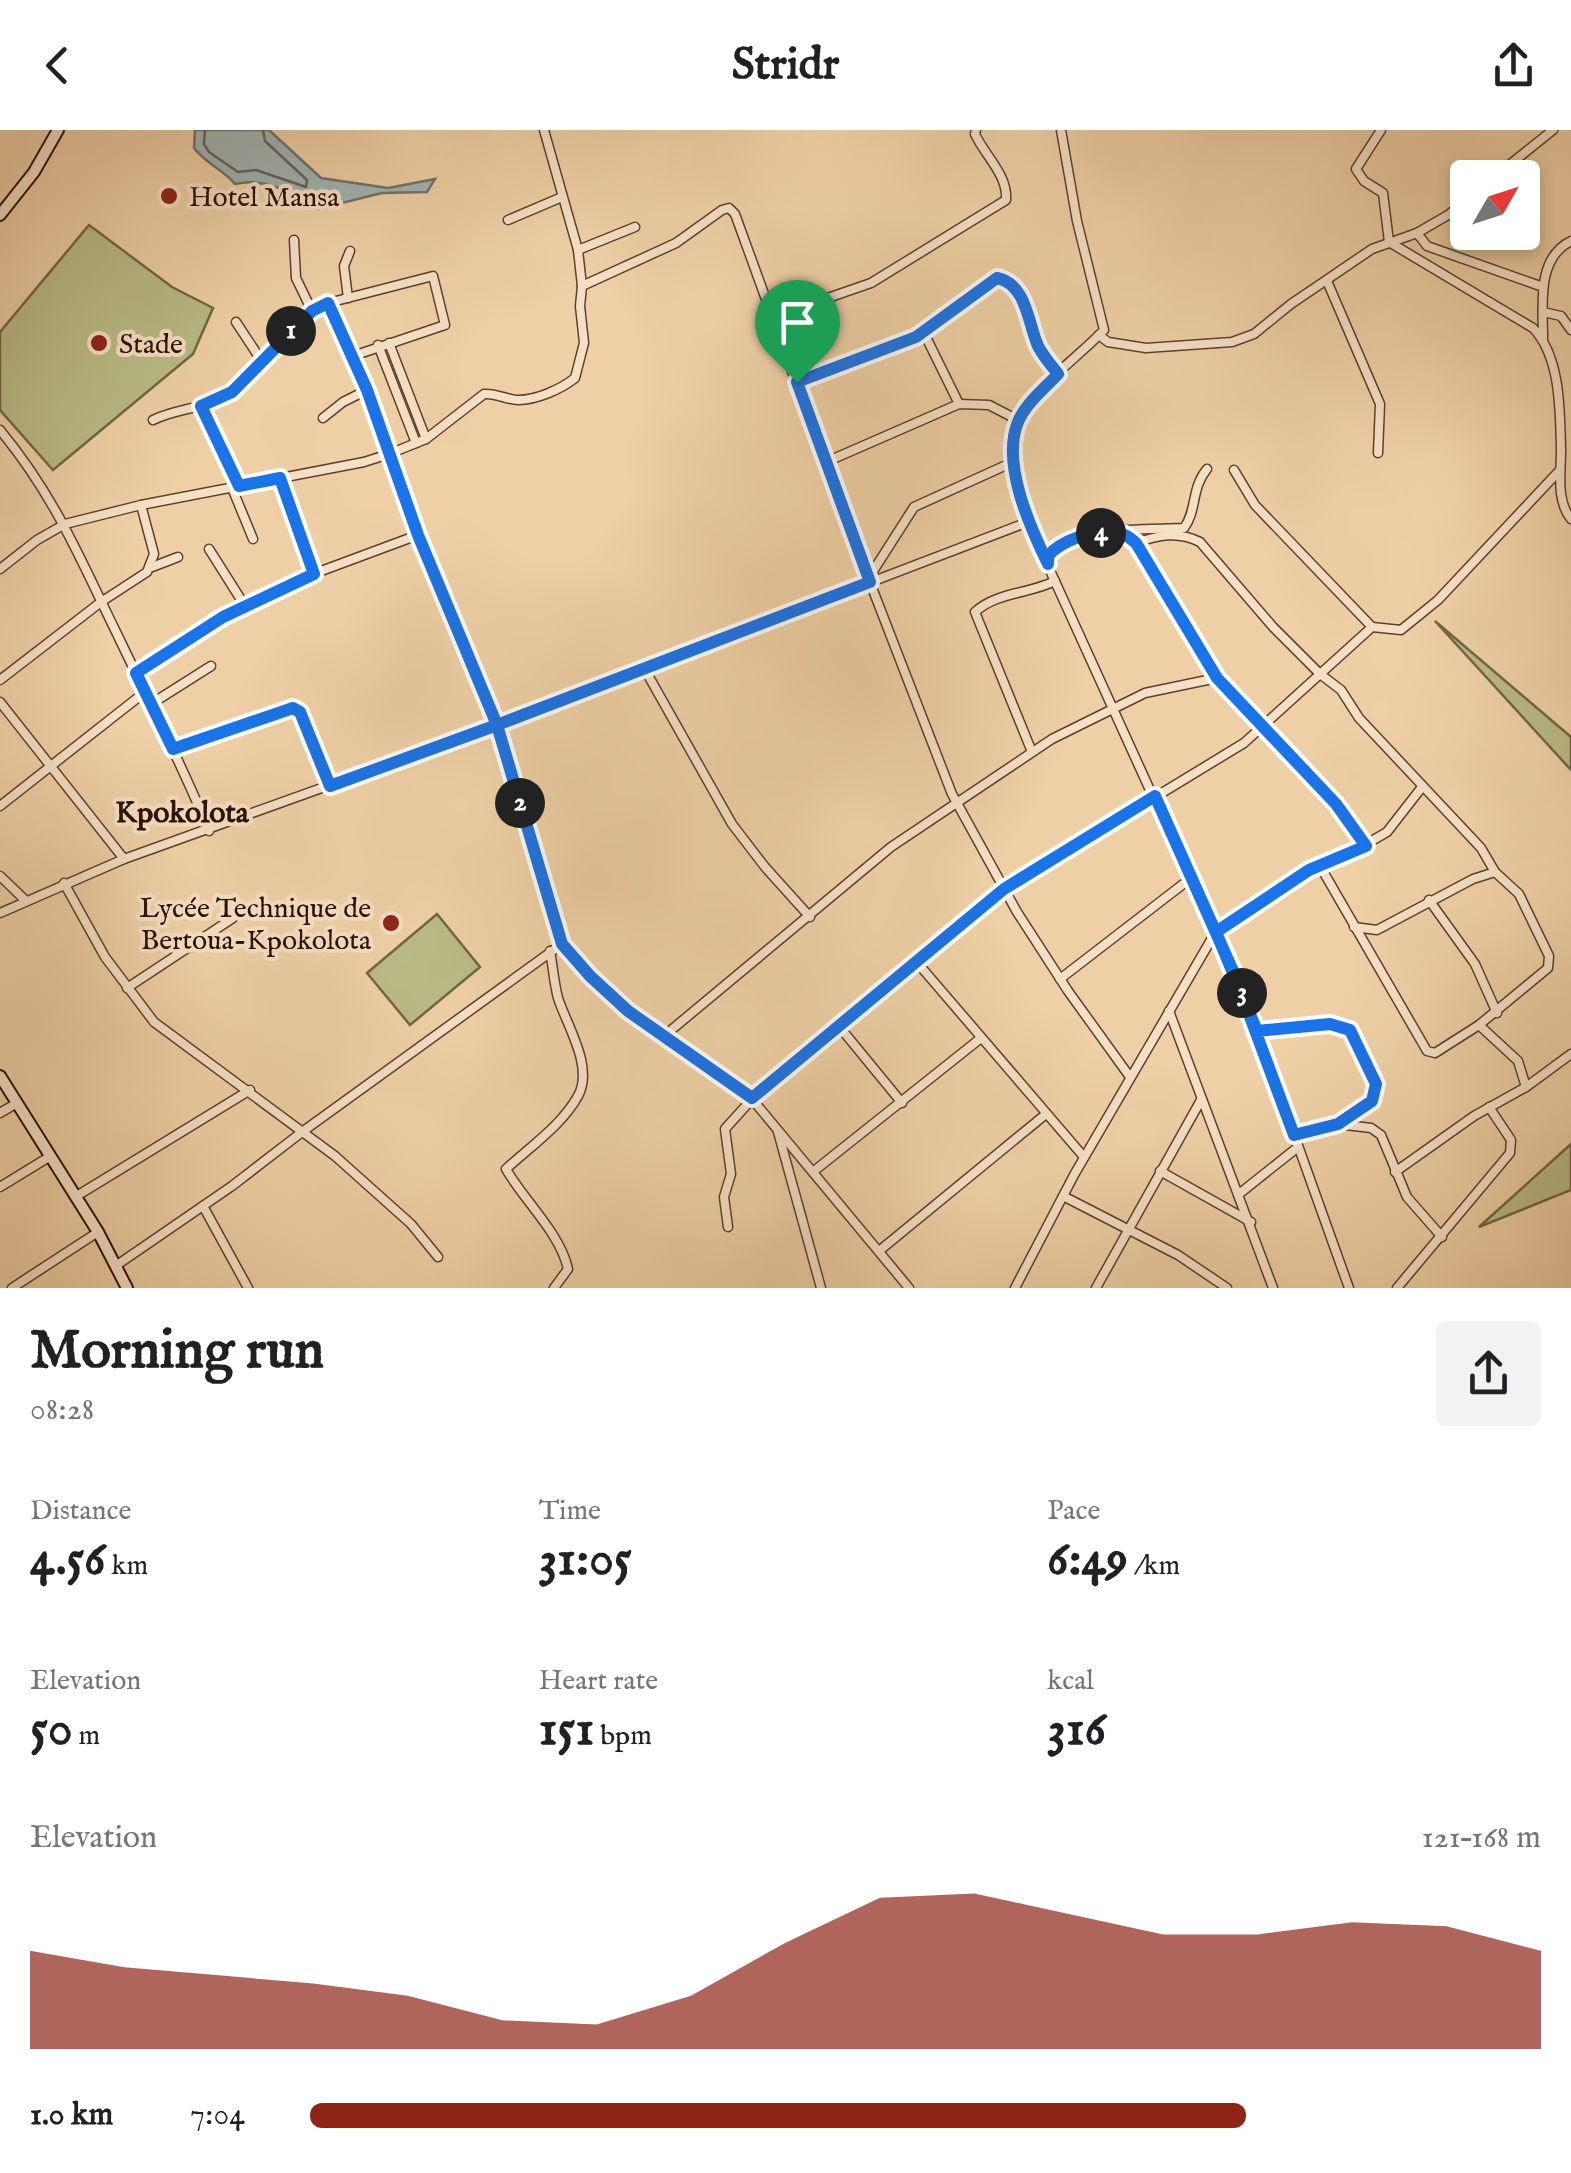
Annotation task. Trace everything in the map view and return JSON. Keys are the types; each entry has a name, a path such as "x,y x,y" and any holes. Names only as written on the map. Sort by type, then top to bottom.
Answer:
{"street":[{"path":"0,215 34,172 58,130"},
{"path":"0,569 65,524 141,505 364,462 426,439 484,394 515,400 535,398 575,378 584,343 578,250 544,130"},
{"path":"773,316 871,283 1006,200 1007,189 983,153 976,130"},
{"path":"1062,130 1077,221 1104,330 1018,420 1014,462 1028,522 1216,932 1257,1031 1349,1288"},
{"path":"1382,130 1356,168 1364,181 1383,193 1389,242"},
{"path":"1516,160 1553,130"},
{"path":"508,220 562,197"},
{"path":"582,286 676,243 722,210 729,208 735,214 869,581 956,802 1060,980 1130,1077"},
{"path":"1099,335 1108,342 1146,348 1232,342 1254,334 1372,250 1417,233 1450,211"},
{"path":"578,250 635,228"},
{"path":"1417,233 1427,246 1543,287"},
{"path":"294,240 296,278 312,311"},
{"path":"1542,338 1546,270 1562,245 1571,241"},
{"path":"1389,242 1533,328 1542,338 1552,362 1565,512 1571,519"},
{"path":"348,298 344,266 350,250"},
{"path":"154,420 232,392 312,311 328,303 433,276 446,325 352,356"},
{"path":"797,382 916,337 997,278 1003,278 1026,306 1040,350 1058,374"},
{"path":"1328,281 1380,404 1378,454"},
{"path":"328,303 367,390 418,535 497,725 562,944 628,1011 752,1098 910,1288"},
{"path":"1543,312 1561,316 1571,330"},
{"path":"236,322 262,360"},
{"path":"923,331 959,404"},
{"path":"389,342 426,439"},
{"path":"378,345 416,443"},
{"path":"322,418 367,390"},
{"path":"826,462 959,404 990,405 1018,420"},
{"path":"201,406 236,487 253,539"},
{"path":"0,430 40,482 65,524 208,831"},
{"path":"869,581 914,507 1014,462"},
{"path":"1048,564 1048,556 1060,544 1113,531 1184,528 1189,522 1197,482 1207,469"},
{"path":"1234,470 1255,505 1372,626 1401,630 1438,600 1560,470"},
{"path":"280,478 314,574"},
{"path":"141,505 154,554 152,567"},
{"path":"0,913 124,859 497,725 1028,522"},
{"path":"1113,531 1136,543 1217,678 1348,817 1366,846"},
{"path":"136,673 245,606 314,574 418,535"},
{"path":"1136,543 1157,536 1187,536 1200,542 1273,627 1341,690 1359,718 1519,894 1550,962 1546,972 1479,1025 1435,1053 1427,1050 1320,866"},
{"path":"208,549 245,606"},
{"path":"0,680 101,602 152,567 178,557"},
{"path":"1032,752 976,612 996,598 1037,590 1055,581"},
{"path":"728,1226 724,1197 732,1174 726,1128 752,1098 1004,889 1231,752 1372,626"},
{"path":"151,704 211,666"},
{"path":"644,668 732,824 810,917"},
{"path":"664,1036 891,848 1032,752 1145,693 1217,678"},
{"path":"0,806 145,692"},
{"path":"0,702 124,859"},
{"path":"173,749 293,708 300,712 330,786"},
{"path":"1015,1288 1084,1156 1216,932 1320,866 1366,846 1393,826 1422,787"},
{"path":"1354,926 1377,930 1473,878 1495,872"},
{"path":"0,876 24,900"},
{"path":"1060,980 1192,878"},
{"path":"64,883 105,957 154,1022 335,1156 411,1224 438,1257"},
{"path":"1429,900 1475,964 1497,1012"},
{"path":"127,988 232,918"},
{"path":"117,1265 562,944"},
{"path":"550,951 558,997 582,1065 582,1084 579,1095 563,1116 506,1169 565,1254 568,1269 554,1288"},
{"path":"915,960 1084,1156"},
{"path":"1170,1011 1274,1288"},
{"path":"1257,1031 1330,1024 1350,1030 1376,1084 1372,1101 1338,1124 1294,1135"},
{"path":"838,1025 902,1103"},
{"path":"1479,1025 1518,1061 1526,1087"},
{"path":"814,1171 982,1038"},
{"path":"1395,1172 1571,1054"},
{"path":"0,1076 98,1232 127,1288"},
{"path":"75,1197 250,1090"},
{"path":"1101,1286 1201,1100"},
{"path":"0,1113 17,1103"},
{"path":"1397,1288 1510,1153 1512,1140 1488,1107"},
{"path":"879,1251 1046,1114"},
{"path":"1338,1124 1371,1128 1380,1135 1407,1197 1442,1237"},
{"path":"777,1128 821,1288"},
{"path":"1239,1194 1298,1148"},
{"path":"0,1187 49,1157"},
{"path":"1160,1172 1250,1222"},
{"path":"1063,1196 1129,1228 1227,1288"},
{"path":"203,1206 248,1288"},
{"path":"12,1288 98,1232"}],"green space":[{"name":"Stade","path":"89,225 172,287 213,308 193,354 53,470 0,410 0,332"},
{"path":"1435,621 1571,737 1571,770"},
{"path":"437,914 480,967 410,1025 367,973"},
{"path":"1571,1144 1571,1190 1479,1227"}],"water":[{"path":"195,130 269,130 321,178 388,188 435,179 427,192 382,193 318,209 268,185 235,184 194,148"}],"place":[{"name":"Hotel Mansa","path":"169,196"},
{"name":"Stade","path":"99,343"},
{"name":"Lycée Technique de Bertoua-Kpokolota","path":"391,923"}],"district":[{"name":"Kpokolota","path":"182,812"}],"route":[{"path":"797,382 870,582 497,725 418,535 352,356 328,303 312,311 232,392 201,406 239,486 280,478 314,574 223,617 136,673 173,749 293,708 300,712 330,786 497,725 562,944 628,1011 752,1098 1004,889 1155,796 1233,971 1294,1135 1338,1124 1372,1101 1376,1084 1350,1030 1330,1024 1257,1031 1233,971 1216,932 1309,870 1366,846 1348,817 1217,678 1136,543 1126,535 1108,531 1060,544 1048,556 1048,564 1028,522 1014,462 1014,437 1018,420 1058,374 1040,350 1026,306 1009,283 997,278 916,337 797,382"}]}
